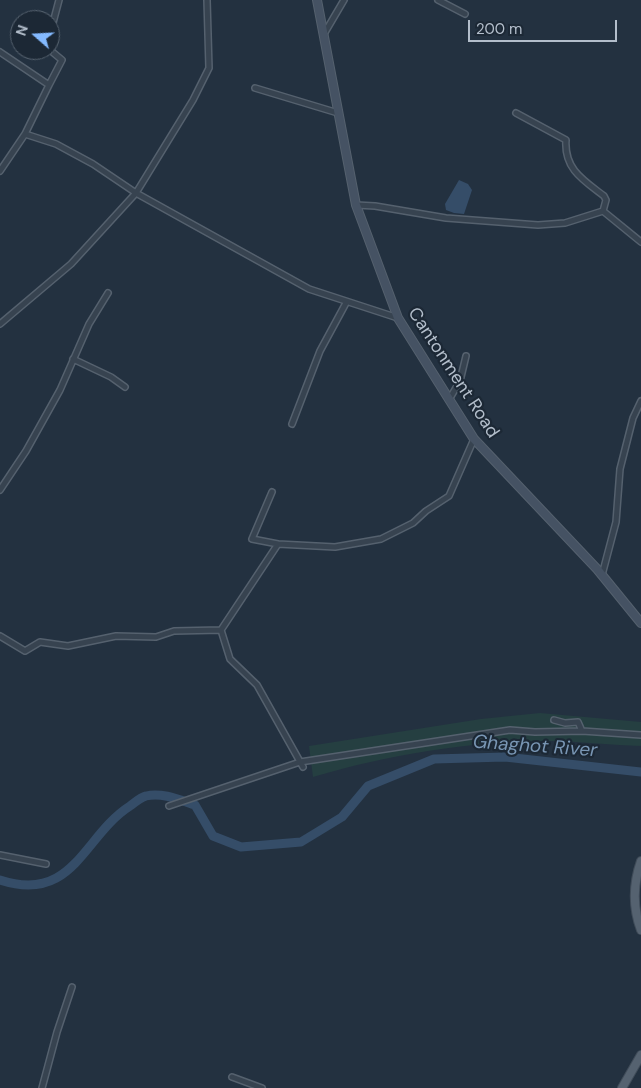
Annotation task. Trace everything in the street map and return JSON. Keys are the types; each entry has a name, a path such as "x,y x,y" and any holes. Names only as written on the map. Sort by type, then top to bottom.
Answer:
{"main road":[{"path":"641,861 635,877 634,896 641,930"},
{"path":"622,1088 641,1055"}],"street":[{"path":"0,324 70,264 136,193 193,100 209,68 207,0"},
{"name":"Cantonment Road","path":"317,0 356,205 398,318 474,439 602,575 641,623"},
{"path":"323,34 344,0"},
{"path":"438,0 465,14"},
{"path":"0,52 49,84"},
{"path":"0,171 25,134 62,60 60,58"},
{"path":"255,88 338,113"},
{"path":"516,113 566,140 565,149 575,174 604,196 606,200 603,211"},
{"path":"25,134 56,144 86,160 136,193 309,289 346,303 398,318"},
{"path":"356,205 375,206 446,218 538,225 565,223 603,211"},
{"path":"603,211 641,242"},
{"path":"0,490 26,451 60,390 89,324 108,293"},
{"path":"292,424 320,351 346,303"},
{"path":"450,398 460,381 466,356"},
{"path":"74,360 111,377 125,387"},
{"path":"602,575 616,522 620,468 633,418 641,400"},
{"path":"272,492 252,540 255,542 334,547 381,539 412,523 426,511 450,496 474,439"},
{"path":"221,630 278,544"},
{"path":"0,636 25,651 40,642 68,646 116,636 156,637 174,631 221,630"},
{"path":"221,630 230,659 257,685 302,764"},
{"path":"554,720 565,723 578,722 582,731"},
{"path":"169,806 302,764 510,730 641,734"},
{"path":"0,855 27,862 46,864"},
{"path":"42,1088 57,1032 72,987"},
{"path":"232,1077 262,1088"}],"green space":[{"path":"540,713 641,722 641,746 554,741 494,743 432,750 370,762 313,777 309,746 481,719"}],"water":[{"path":"459,180 468,184 472,190 464,214 446,210 445,204"}],"waterway":[{"name":"Ghaghot River","path":"0,880 25,885 45,883 61,875 75,863 114,819 146,796 165,796 195,805 213,836 241,847 301,842 342,817 368,786 434,759 505,757 641,772"}]}
